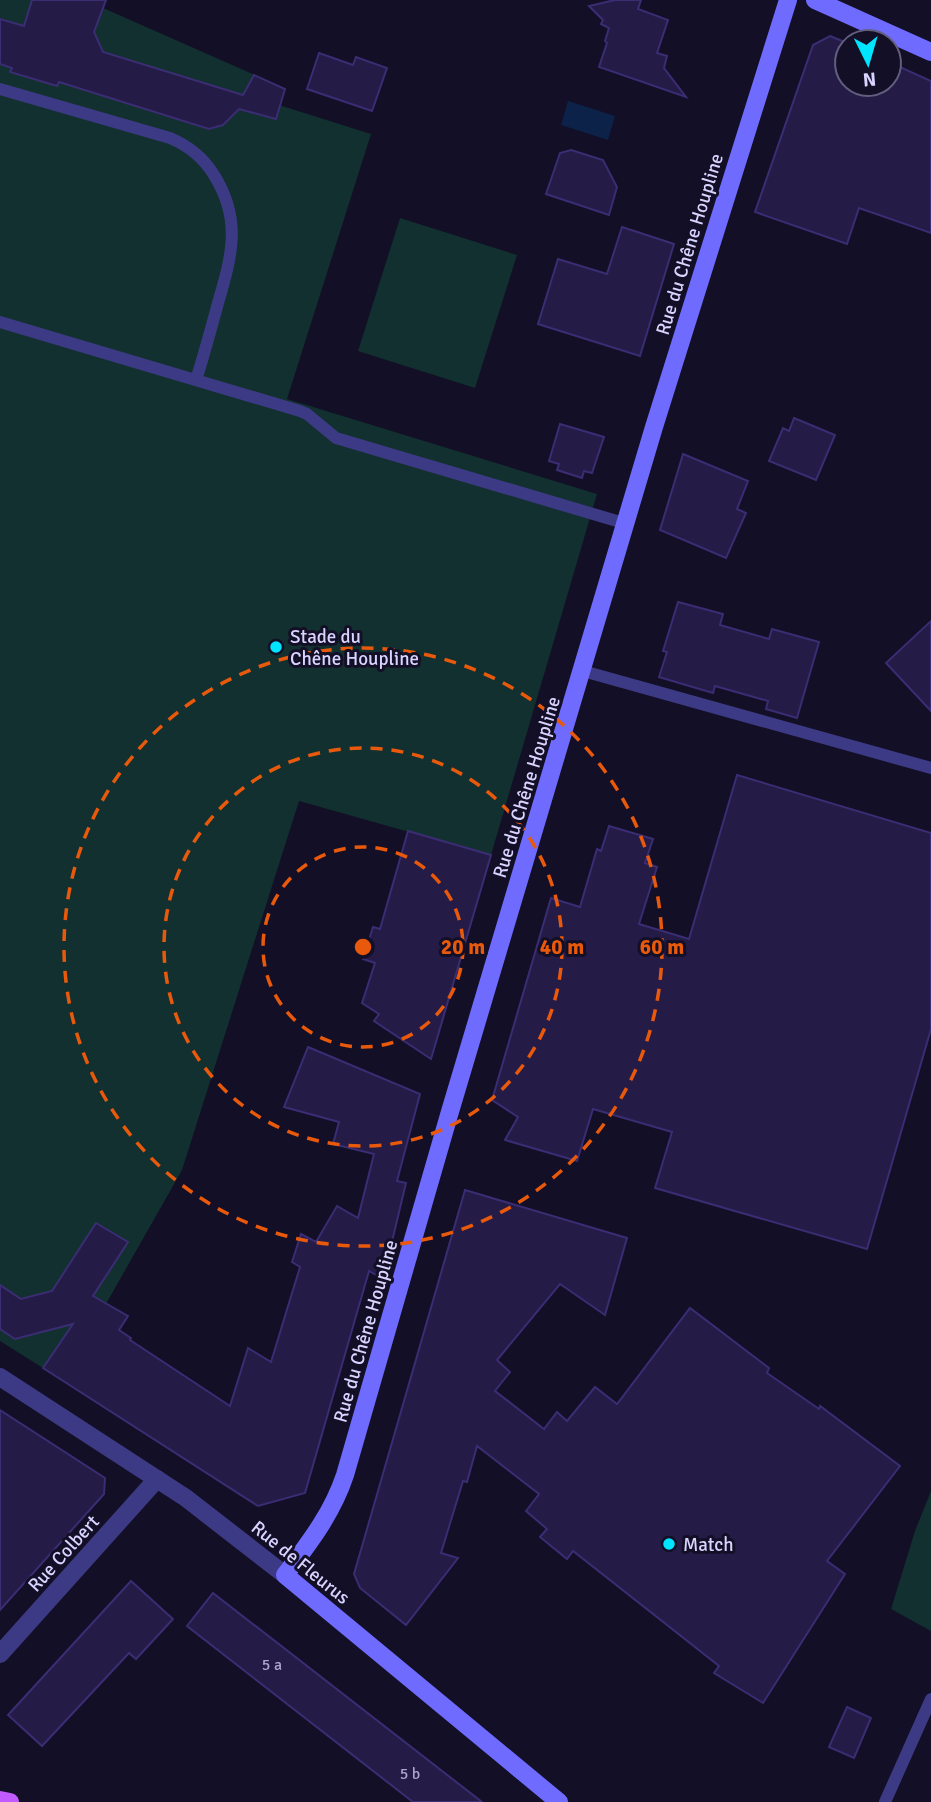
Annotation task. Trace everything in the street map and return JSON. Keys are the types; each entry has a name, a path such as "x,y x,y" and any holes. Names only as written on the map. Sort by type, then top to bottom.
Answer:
{"main road":[{"path":"0,1800 10,1802"}],"street":[{"name":"Rue du Chêne Houpline","path":"285,1575 327,1519 338,1498 658,414 788,0"},
{"path":"815,0 931,52"},
{"name":"Rue de Fleurus","path":"0,1377 213,1518 559,1802"},
{"name":"Rue Colbert","path":"0,1654 157,1479"}],"lane":[{"path":"0,89 170,138 189,147 210,169 229,206 233,249 196,380"},
{"path":"0,322 300,411 336,438 626,524"},
{"path":"583,671 931,768"},
{"path":"885,1802 931,1699"}],"green space":[{"name":"Stade du Chêne Houpline","path":"0,0 85,0 271,82 263,100 371,134 287,399 597,494 491,855 299,801 182,1170 85,1341 54,1352 43,1368 0,1341"},
{"path":"400,218 517,255 475,388 358,351"},
{"path":"931,1491 931,1631 891,1609 915,1531"}],"water":[{"path":"568,101 615,116 608,140 561,125"}],"building":[{"path":"32,0 106,0 94,32 103,52 243,95 254,75 285,89 276,119 239,109 223,125 209,129 59,82 57,86 10,72 12,68 0,64 0,19 24,26"},
{"path":"615,0 641,0 638,9 668,20 657,53 667,56 664,68 686,97 599,67 609,28 601,24 603,20 589,6"},
{"path":"830,36 833,37 833,98 903,98 903,68 931,81 931,233 859,208 847,244 755,212 813,45"},
{"path":"319,53 353,65 356,57 387,68 372,111 307,89"},
{"path":"571,150 603,160 617,187 609,215 546,194 560,153"},
{"path":"622,227 674,244 640,356 538,324 558,259 607,274"},
{"path":"794,418 835,435 816,480 769,461 783,428 789,431"},
{"path":"560,424 604,437 592,473 584,471 582,478 557,470 559,464 549,461"},
{"path":"683,454 748,481 737,509 746,513 726,558 660,530"},
{"path":"678,602 723,614 720,625 769,639 772,629 819,642 797,718 766,709 768,701 715,686 713,693 659,677 667,652 663,651"},
{"path":"931,621 931,711 886,663"},
{"path":"737,775 931,833 931,1029 867,1249 655,1188 672,1132 593,1109 577,1161 505,1140 518,1117 492,1100 551,898 580,907 597,849 601,851 609,826 653,839 645,863 657,867 639,924 689,939"},
{"path":"408,831 491,855 431,1059 374,1021 379,1014 362,1003 375,963 363,959 373,927 380,929"},
{"path":"308,1047 420,1094 397,1181 406,1183 383,1279 369,1271 305,1493 258,1506 43,1368 73,1324 15,1339 0,1329 0,1285 21,1299 52,1291 96,1223 128,1242 93,1296 128,1316 119,1330 131,1338 130,1340 230,1406 248,1348 271,1362 300,1267 292,1262 301,1234 316,1242 337,1206 358,1218 374,1154 333,1144 339,1122 284,1107"},
{"path":"465,1190 627,1238 605,1315 560,1284 497,1360 510,1372 495,1391 544,1429 557,1412 567,1421 595,1387 617,1404 690,1308 769,1368 767,1373 819,1409 820,1406 900,1466 827,1561 845,1574 763,1703 714,1673 719,1666 573,1551 567,1559 540,1537 547,1529 526,1511 539,1494 477,1446 467,1482 463,1481 441,1553 458,1558 406,1625 360,1588 354,1574"},
{"path":"0,1410 105,1478 104,1494 0,1610"},
{"path":"131,1581 173,1619 136,1659 129,1653 42,1746 8,1715"},
{"path":"213,1593 482,1802 413,1802 187,1626"},
{"path":"847,1707 871,1718 854,1758 829,1747"}],"place":[{"name":"Stade du Chêne Houpline","path":"276,647"},
{"name":"Match","path":"669,1544"}]}
